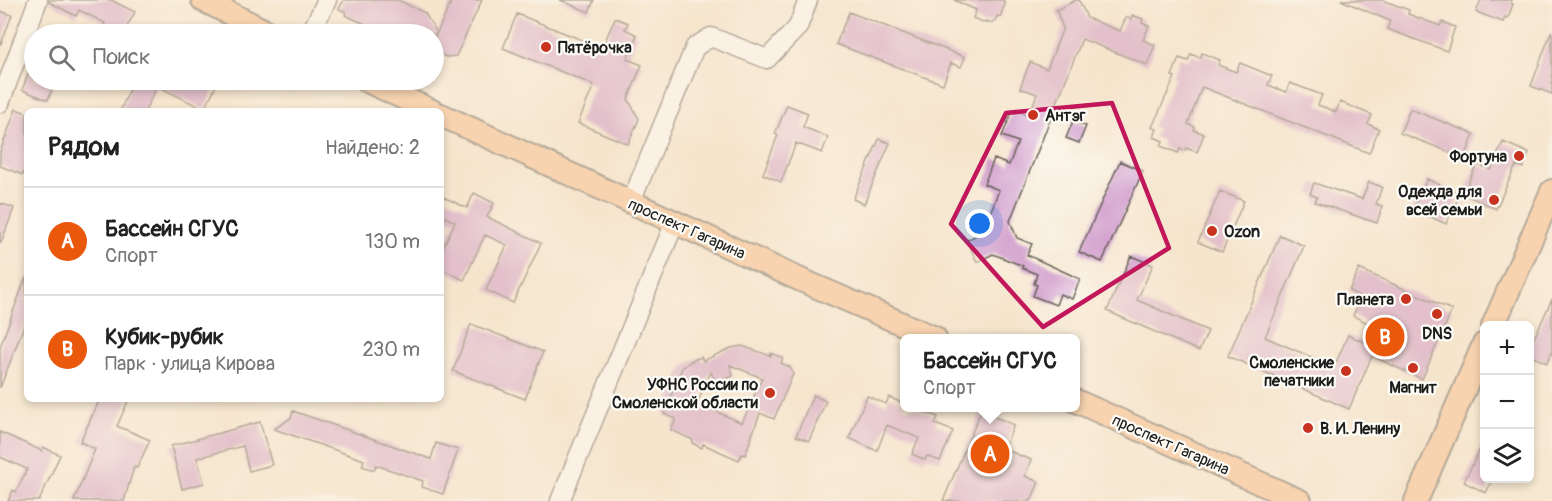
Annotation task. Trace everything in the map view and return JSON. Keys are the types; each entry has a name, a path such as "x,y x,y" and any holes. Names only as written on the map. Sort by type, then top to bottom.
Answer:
{"main road":[{"path":"202,0 251,24"},
{"path":"387,90 426,108"},
{"name":"проспект Гагарина","path":"444,116 924,334"},
{"path":"1495,321 1552,190"},
{"path":"1416,501 1480,355"},
{"name":"проспект Гагарина","path":"1080,403 1300,501"}],"street":[{"path":"29,24 38,0"},
{"path":"315,24 327,0"},
{"path":"631,202 695,47 711,37 767,59 798,27 808,0"},
{"path":"0,103 24,38"},
{"path":"560,501 675,222"}],"highlighted area":[{"path":"1112,103 1169,248 1043,327 951,224 1006,113"}],"building":[{"path":"49,0 111,0 135,12 128,24 104,24 79,10 76,16"},
{"path":"344,0 398,0 425,13 432,24 365,24 345,15 346,12 339,9"},
{"path":"452,0 482,0 456,56 444,56 444,24 441,24"},
{"path":"560,0 594,0 589,12"},
{"path":"954,0 1004,0 1005,4 1000,17 997,16 995,22 986,21 985,23 973,18 976,10"},
{"path":"1079,0 1087,18 1120,31 1126,17 1131,19 1132,15 1143,19 1142,23 1149,26 1143,40 1155,45 1147,65 1082,39 1010,221 1017,238 1032,244 1027,255 1080,279 1072,299 1060,294 1056,305 1033,296 1037,285 1034,284 1037,274 993,254 977,262 967,240 983,232 999,190 984,184 994,159 1009,165 1018,142 1002,136 1013,109 1029,115 1037,94 1020,88 1030,62 1047,69 1063,28 1056,10"},
{"path":"1341,0 1382,0 1409,10 1408,14 1440,26 1442,22 1455,27 1447,51 1387,29 1390,21"},
{"path":"1481,0 1512,0 1510,3 1513,4 1508,18 1505,17 1503,22 1476,12"},
{"path":"0,11 12,15 1,44 0,44"},
{"path":"849,12 965,57 961,67 951,63 943,84 836,44"},
{"path":"517,14 602,48 615,18 628,23 625,29 637,35 627,59 642,65 628,99 639,119 628,144 578,123 594,85 503,48"},
{"path":"1552,33 1552,94 1531,86"},
{"path":"1202,53 1220,60 1218,65 1236,72 1240,63 1272,76 1268,85 1286,92 1290,83 1322,95 1318,105 1336,112 1340,102 1372,115 1368,124 1379,129 1369,153 1202,87 1188,124 1195,127 1194,130 1204,134 1197,152 1186,148 1185,151 1180,149 1178,153 1161,146 1163,141 1154,137 1157,129 1152,127 1175,77 1172,76 1179,58 1188,61 1191,54 1200,58"},
{"path":"24,85 24,90 52,90 48,100 22,90"},
{"path":"129,90 155,90 146,108 121,108"},
{"path":"165,90 214,90 205,108"},
{"path":"787,105 808,113 803,127 828,137 822,153 796,143 781,182 763,174 778,135 775,134"},
{"path":"16,109 24,112 23,175 0,166 0,152"},
{"path":"1410,109 1474,134 1465,158 1400,133"},
{"path":"1073,121 1086,126 1079,143 1066,138"},
{"path":"879,139 890,143 864,204 853,199"},
{"path":"1503,142 1529,153 1523,168 1516,165 1496,209 1463,194 1477,164 1491,170"},
{"path":"1120,161 1143,171 1102,262 1079,252"},
{"path":"1427,179 1460,194 1446,224 1413,209"},
{"path":"1369,182 1382,187 1376,204 1382,206 1377,223 1315,202 1317,197 1310,194 1314,183 1362,199"},
{"path":"1220,191 1244,201 1222,252 1198,242"},
{"path":"474,193 494,203 487,217 541,243 513,303 486,290 507,245 485,235 464,280 444,270 444,246 455,222 444,216 444,197 467,208"},
{"path":"0,203 14,208 1,243 0,243"},
{"path":"1280,235 1304,246 1265,337 1334,367 1348,335 1376,347 1383,330 1353,316 1361,297 1349,291 1359,269 1452,310 1422,379 1372,356 1349,409 1228,356"},
{"path":"1131,256 1153,265 1137,300 1208,331 1199,351 1107,311"},
{"path":"24,282 24,326 0,388 0,347"},
{"path":"1552,299 1552,352 1547,363 1534,357 1534,338"},
{"path":"471,324 543,352 525,399 453,371"},
{"name":"УФНС России по Смоленской области","path":"742,346 783,358 781,363 790,367 793,374 774,419 760,413 745,455 742,454 739,460 703,444 702,448 692,443 693,440 671,430 676,419 664,414 682,368 691,361 701,357 703,361 731,348","holes":["730,365 762,378 742,423 697,403 711,372 716,383 733,376"]},
{"path":"813,395 826,401 809,441 796,436"},
{"path":"867,396 886,404 889,397 900,402 900,412 924,412 938,417 935,424 953,431 940,461 927,456 925,460 912,454 919,438 887,425 877,451 849,438"},
{"path":"99,402 128,402 117,426 150,440 137,468 134,467 124,501 74,501 95,449 80,442"},
{"path":"293,411 431,459 436,443 458,450 443,494 422,487 423,481 376,465 374,470 362,466 364,460 274,429 291,418"},
{"path":"981,412 1014,425 1004,449 1031,460 1025,476 1039,482 1031,501 943,501"},
{"path":"260,422 272,465 249,471 243,446 197,458 204,483 182,489 171,446"},
{"path":"0,432 42,451 43,447 60,455 39,501 8,501 13,490 16,492 27,469 0,457"},
{"path":"1480,449 1480,483 1491,483 1486,493 1464,482"}],"place":[{"name":"Пятёрочка","path":"546,47"},
{"name":"Антэг","path":"1033,115"},
{"name":"Фортуна","path":"1519,156"},
{"name":"Одежда для всей семьи","path":"1494,200"},
{"name":"Ozon","path":"1212,231"},
{"name":"Планета","path":"1406,299"},
{"name":"DNS","path":"1437,314"},
{"name":"Кубик-рубик","path":"1385,337"},
{"name":"Магнит","path":"1413,368"},
{"name":"Смоленские печатники","path":"1346,371"},
{"name":"УФНС России по Смоленской области","path":"770,393"},
{"name":"В. И. Ленину","path":"1308,428"},
{"name":"Бассейн СГУС","path":"990,454"}]}
